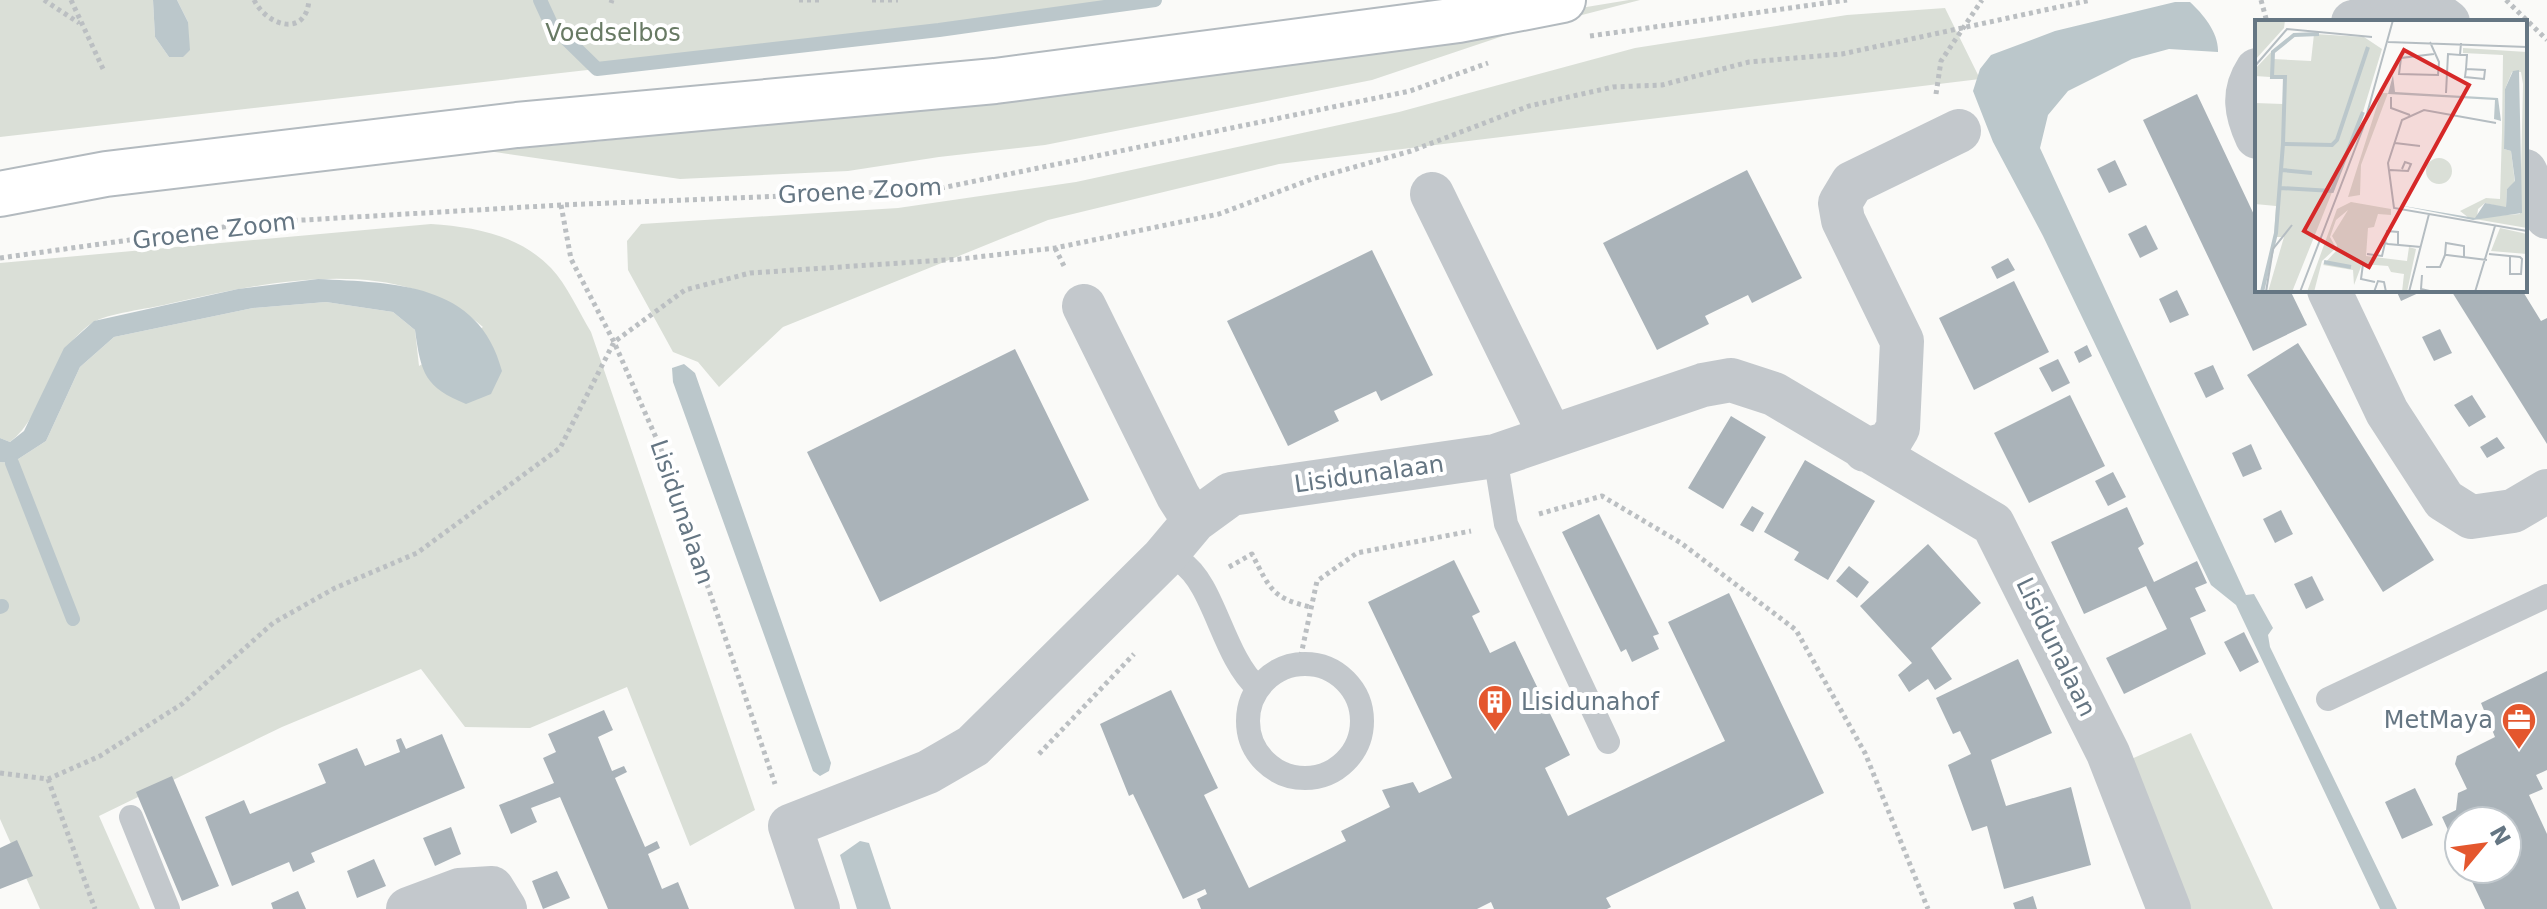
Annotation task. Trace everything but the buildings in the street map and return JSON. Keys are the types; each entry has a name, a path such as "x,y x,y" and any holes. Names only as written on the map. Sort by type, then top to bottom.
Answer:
{"main road":[{"path":"0,194 106,174 517,125 995,81 1459,20 1563,0"},
{"path":"0,171 106,174"}],"street":[{"path":"2360,20 2410,5 2439,12 2446,20"},
{"path":"2255,73 2247,86 2248,118 2255,133"},
{"path":"1865,450 1889,443 1898,428 1902,341 1843,220 1840,203 1852,183 1949,135"},
{"path":"2527,175 2547,217"},
{"path":"1432,194 1550,435"},
{"path":"2330,292 2387,412 2444,500 2471,517 2513,511 2547,491"},
{"path":"1084,306 1178,496 1194,521"},
{"name":"Lisidunalaan","path":"790,826 928,772 973,746 1163,558 1194,521 1231,494 1495,456 1703,385 1731,380 1774,394 1993,524 2108,753 2169,909"},
{"path":"790,826 818,909"},
{"path":"408,909 459,890 492,888 505,909"}],"lane":[{"path":"1495,456 1506,524 1608,742"},
{"path":"1163,558 1181,562 1199,583 1241,674 1257,687"},
{"path":"2328,699 2547,596"},
{"path":"1299,664 1318,666 1337,673 1351,687 1360,705 1362,725 1355,750 1328,775 1308,779 1281,774 1264,763 1248,732 1248,711 1257,687 1278,668 1299,664"},
{"path":"131,817 168,909"}],"path":[{"path":"44,0 80,24"},
{"path":"71,0 104,71"},
{"path":"254,0 260,12 284,24 295,23 304,15 309,0"},
{"path":"799,0 822,0"},
{"path":"872,0 898,0"},
{"path":"1585,37 1847,0"},
{"path":"1949,135 1935,90 1941,61 1982,0"},
{"path":"0,773 48,779 100,756 182,704 273,623 335,588 417,553 560,448 614,342 685,290 750,273 960,259 1069,245 1219,214 1312,179 1411,151 1529,106 1613,87 1662,85 1749,62 1842,54 2091,0"},
{"path":"2261,0 2266,20"},
{"path":"2506,0 2526,20"},
{"path":"2527,20 2547,40"},
{"name":"Groene Zoom","path":"0,258 252,223 561,205 932,190 1410,91 1497,60"},
{"name":"Lisidunalaan","path":"561,205 571,259 614,342 661,449 790,826"},
{"path":"1299,664 1317,581 1357,553 1506,524 1602,496 1681,543 1796,630 1865,753 1928,909"},
{"path":"1199,583 1252,554 1282,600 1310,607"},
{"path":"1039,754 1136,653"},
{"path":"48,779 95,909"}],"green space":[{"name":"Voedselbos","path":"0,0 153,0 155,37 169,57 183,57 188,22 177,0 1153,0 939,30 0,137"},
{"path":"1640,0 1512,33 1372,80 1045,145 848,171 680,179 488,151 603,141 1250,62"},
{"path":"1945,8 1980,79 1279,164 1048,220 783,327 719,387 698,362 673,352 628,270 627,241 641,224 898,208 1076,182 1399,112 1635,48 1847,15"},
{"path":"431,224 480,231 511,240 551,268 568,290 591,332 755,810 690,846 627,687 530,728 465,727 421,669 282,727 99,816 140,909 40,909 0,819 0,462 12,463 46,441 80,367 114,337 253,308 326,302 393,312 415,330 419,366 483,327 449,304 412,289 373,281 332,279 248,287 118,314 92,323 77,336 56,367 32,416 10,442 0,438 0,263"},
{"path":"2191,733 2273,909 2187,909 2129,760"}],"shaded area":[{"path":"153,0 177,0 188,22 190,50 183,57 169,57 155,37"},
{"path":"2175,2 2190,2 2200,12 2213,31 2218,52 2169,49 2132,59 2068,91 2048,115 2040,148 2246,595 2254,594 2273,628 2268,635 2270,647 2397,909 2380,909 2236,605 2211,585 2043,236 1993,142 1973,91 1980,69 1991,55 2055,31"},
{"path":"318,279 404,286 454,304 474,320 491,342 502,371 491,394 466,404 433,385 423,368 415,330 393,312 326,302 253,308 114,337 80,367 46,441 12,463 0,462 0,438 10,442 24,431 64,348 94,321 238,289"},
{"path":"684,364 695,373 831,763 829,771 820,776 813,771 673,382 672,368"},
{"path":"860,841 869,843 891,909 857,909 840,855"}],"waterway":[{"path":"540,0 551,24 597,69 939,30 1155,0"},
{"path":"12,463 73,619"}],"place":[{"name":"Lisidunahof","path":"1495,733"},
{"name":"MetMaya","path":"2519,751"}]}
